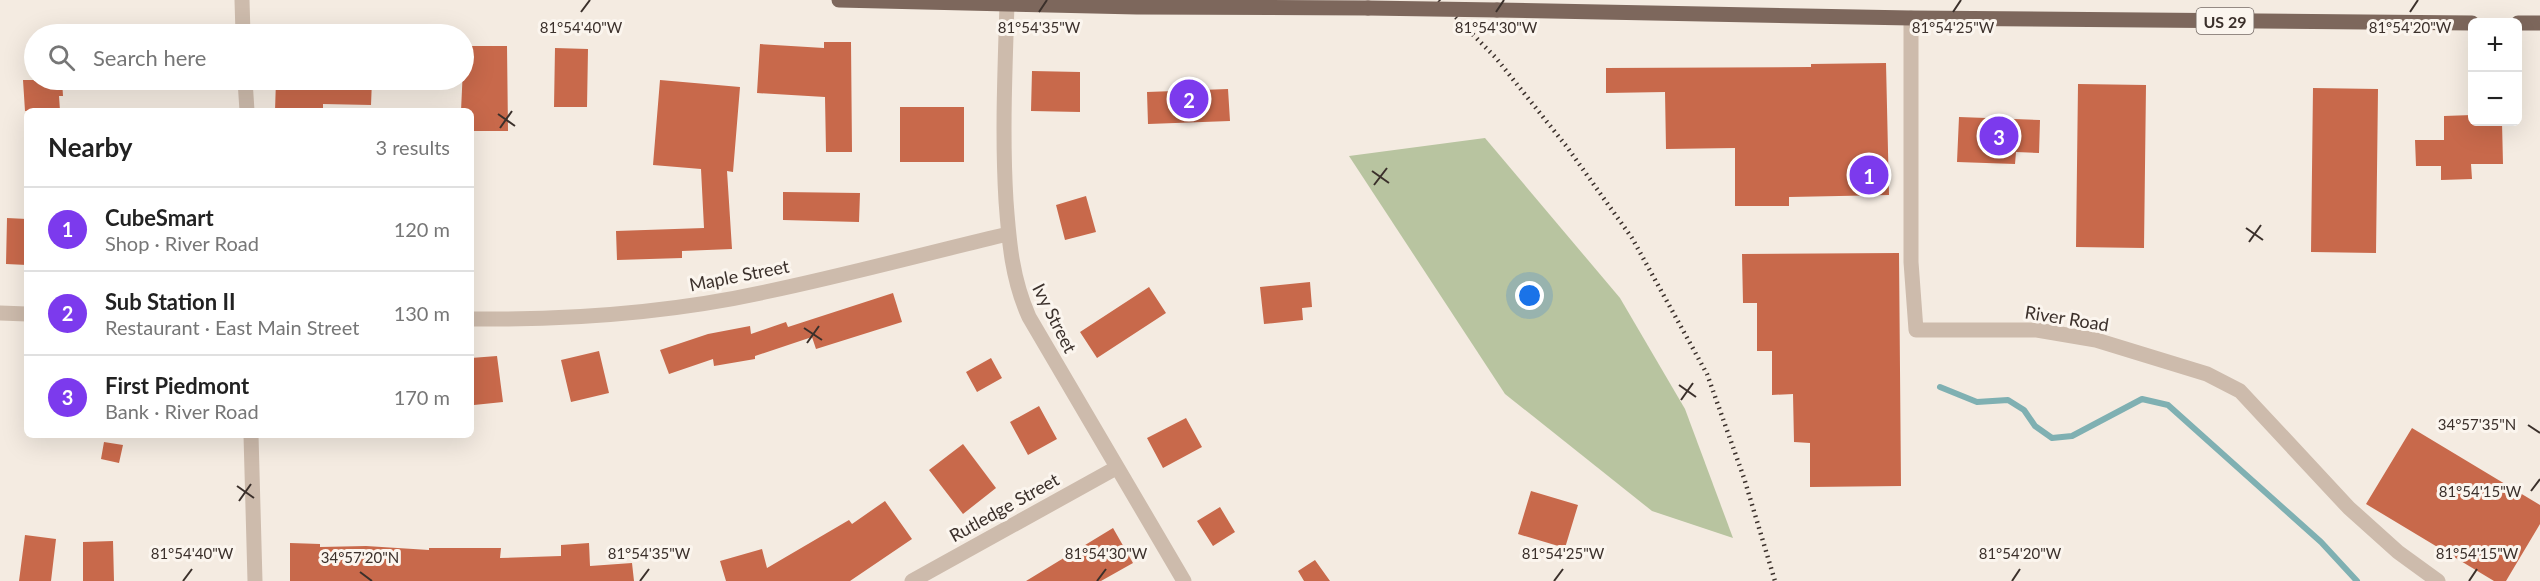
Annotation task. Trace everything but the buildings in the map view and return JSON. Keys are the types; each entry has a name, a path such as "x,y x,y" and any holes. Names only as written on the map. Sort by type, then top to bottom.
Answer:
{"main road":[{"name":"US 29","path":"839,0 1911,18 2468,23"},
{"path":"2522,23 2540,23"}],"street":[{"path":"242,0 243,24"},
{"name":"Ivy Street","path":"1007,4 1003,136 1008,234 1014,278 1029,317 1184,581"},
{"name":"River Road","path":"1911,18 1911,262 1916,330 2037,330 2096,340 2207,374 2240,391 2349,508 2398,552 2438,581"},
{"path":"246,90 247,108"},
{"name":"Maple Street","path":"474,319 570,317 700,303 764,292 1008,234"},
{"path":"0,313 24,314"},
{"path":"250,438 255,581"},
{"name":"Rutledge Street","path":"912,581 1116,468"}],"green space":[{"path":"1485,138 1620,298 1685,409 1733,538 1652,511 1505,394 1349,156"}],"waterway":[{"path":"1940,387 1977,402 2008,400 2024,410 2035,426 2052,438 2072,436 2142,399 2168,405 2321,542 2357,581"}],"railway":[{"path":"1439,0 1496,58 1567,147 1632,238 1707,374 1744,478 1775,581"}],"place":[{"name":"Sub Station II","path":"1189,99"},
{"name":"First Piedmont","path":"1999,136"},
{"name":"CubeSmart","path":"1869,175"}]}
